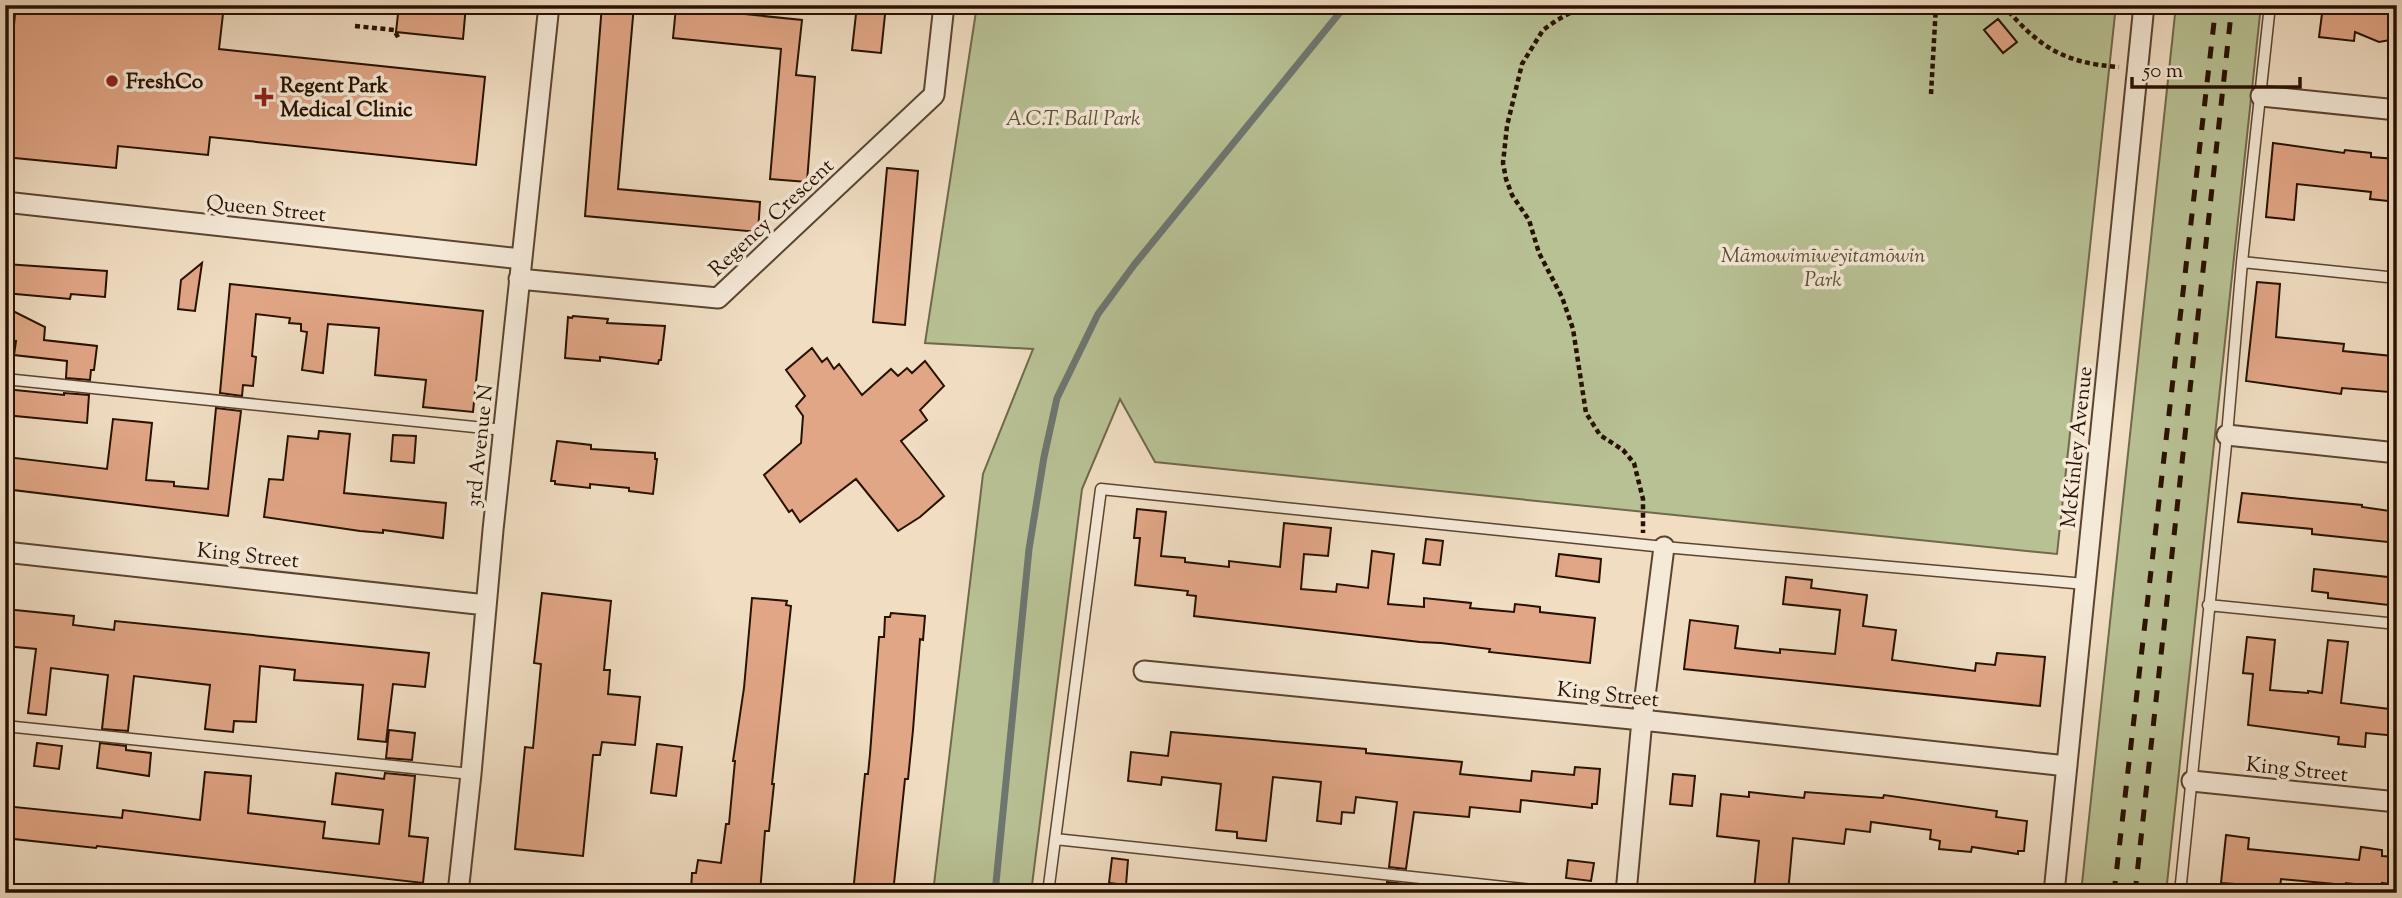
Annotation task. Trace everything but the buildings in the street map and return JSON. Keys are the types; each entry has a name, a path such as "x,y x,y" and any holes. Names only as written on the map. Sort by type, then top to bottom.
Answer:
{"street":[{"name":"3rd Avenue N","path":"458,893 549,5"},
{"name":"Regency Crescent","path":"520,269 718,298 934,96 944,5"},
{"name":"McKinley Avenue","path":"2054,893 2144,5"},
{"path":"2261,96 2397,110"},
{"name":"Queen Street","path":"5,202 520,269"},
{"path":"2227,435 2397,453"},
{"path":"1626,893 1642,720 1664,547"},
{"name":"King Street","path":"5,552 486,604"},
{"name":"King Street","path":"1144,671 1642,720 2067,766"},
{"name":"King Street","path":"2192,781 2397,802"}],"lane":[{"path":"2180,893 2270,5"},
{"path":"2242,262 2397,278"},
{"path":"5,379 505,430"},
{"path":"1048,893 1101,489 1664,547 2085,584"},
{"path":"2208,605 2397,624"},
{"path":"5,726 471,774"},
{"path":"1055,839 1562,893"}],"path":[{"path":"1569,5 1573,12"},
{"path":"1585,5 1543,30 1522,64 1507,126 1503,163 1512,195 1529,220 1539,253 1562,297 1569,318 1587,413 1600,435 1623,450 1634,463 1640,479 1644,521 1641,544"},
{"path":"1931,94 1936,5"},
{"path":"2003,5 2037,42 2054,52 2094,65 2137,69"},
{"path":"355,26 394,30 399,39"}],"green space":[{"name":"Māmowimīwēyitamōwin Park","path":"977,5 2116,5 2057,554 1155,462 1120,399 1082,489 1031,893 933,893 983,474 1033,349 925,343"},
{"path":"2176,5 2261,5 2166,893 2081,893"}],"waterway":[{"path":"995,893 1029,549 1057,398 1098,314 1134,265 1346,5"}],"railway":[{"path":"2114,893 2216,5"},
{"path":"2135,893 2232,5"}],"place":[{"name":"FreshCo","path":"112,81"},
{"name":"Regent Park Medical Clinic","path":"264,97"}],"park label":[{"name":"A.C.T. Ball Park","path":"1073,118"}]}
